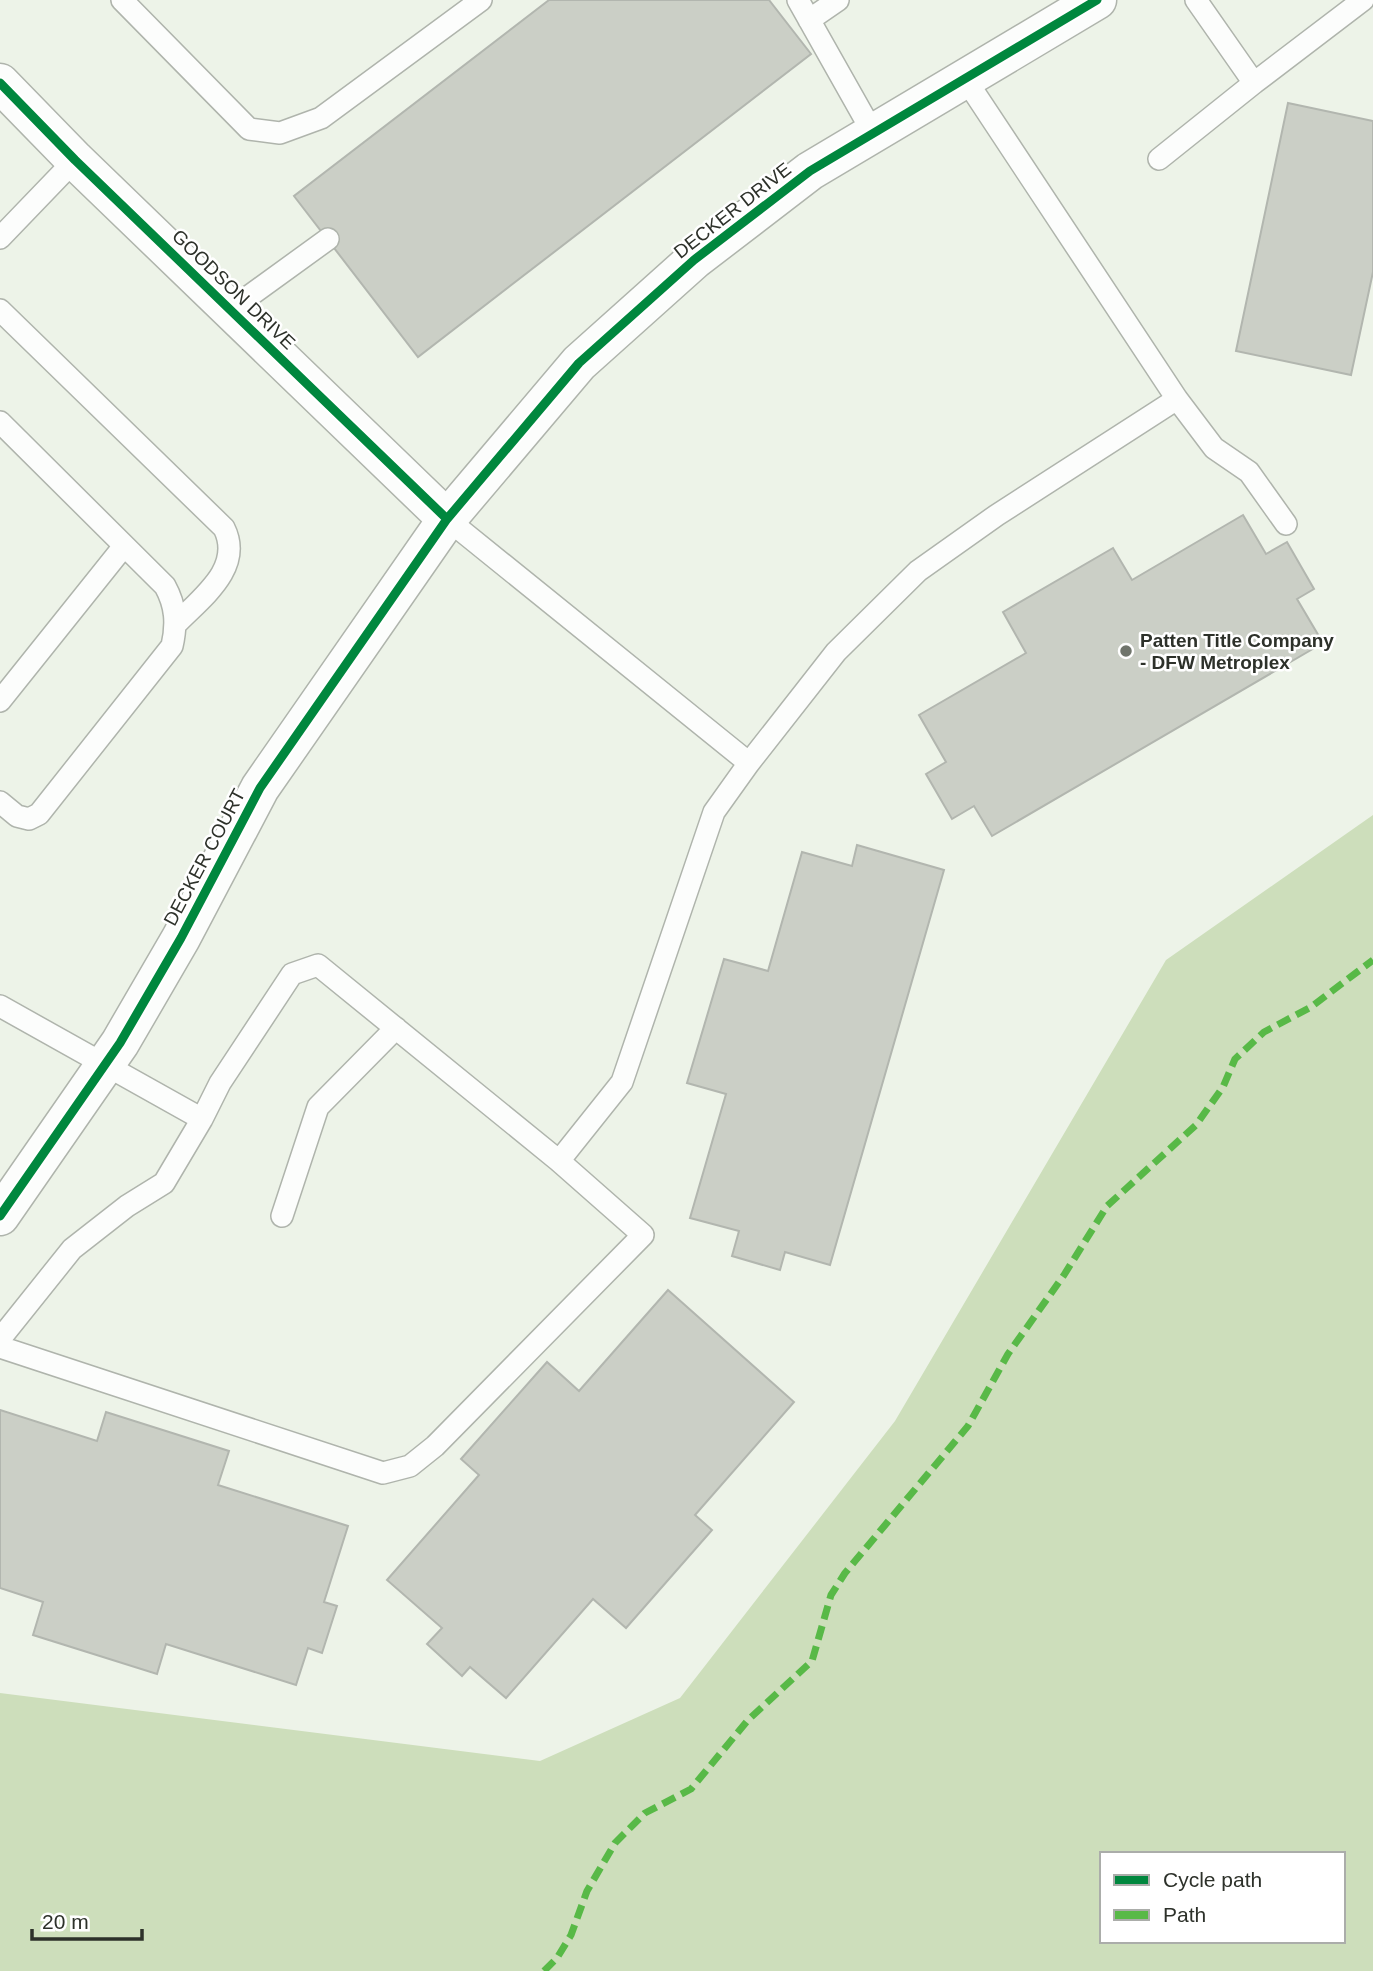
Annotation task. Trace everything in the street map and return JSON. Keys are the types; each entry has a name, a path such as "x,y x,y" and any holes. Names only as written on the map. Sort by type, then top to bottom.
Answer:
{"street":[{"name":"DECKER DRIVE","path":"447,519 590,354 694,260 810,171 1097,0"},
{"name":"GOODSON DRIVE","path":"0,83 75,160 447,519"},
{"name":"DECKER COURT","path":"0,1216 104,1066 181,938 260,788 447,519"}],"lane":[{"path":"122,0 249,129 280,133 321,118 481,0"},
{"path":"797,0 873,133"},
{"path":"809,20 838,0"},
{"path":"1196,0 1254,83"},
{"path":"1159,159 1363,0"},
{"path":"966,80 1177,399 1214,449 1249,472 1286,524"},
{"path":"0,239 75,160"},
{"path":"230,310 328,239"},
{"path":"0,310 224,528 231,553 225,572 176,624"},
{"path":"559,1161 622,1082 714,812 748,763 836,652 918,570 997,515 1177,399"},
{"path":"0,422 164,586 172,599 176,624 172,646 38,814 29,819 17,816 0,802"},
{"path":"447,519 748,763"},
{"path":"0,701 124,546"},
{"path":"0,1339 72,1249 127,1206 163,1183 202,1119 220,1083 292,974 318,965 559,1161 643,1235 435,1446 410,1466 383,1473 0,1347"},
{"path":"0,1006 202,1119"},
{"path":"282,1216 318,1107 396,1028"}],"green space":[{"path":"1373,815 1373,1971 0,1971 0,1693 540,1761 680,1698 895,1421 1166,960"}],"building":[{"path":"549,0 769,0 811,54 418,357 294,196"},
{"path":"1288,103 1373,121 1373,272 1351,375 1236,351"},
{"path":"1243,515 1266,554 1287,542 1314,589 1297,599 1323,643 992,836 974,806 952,819 926,774 946,762 919,715 1026,653 1003,612 1113,548 1132,580"},
{"path":"857,845 944,870 830,1265 785,1252 780,1270 732,1256 739,1231 690,1218 726,1094 687,1083 724,959 768,971 802,852 852,866"},
{"path":"668,1290 794,1402 695,1515 712,1530 626,1628 593,1599 506,1698 470,1667 462,1676 427,1644 442,1628 387,1580 479,1475 461,1459 547,1362 579,1391"},
{"path":"0,1410 97,1441 106,1412 229,1451 218,1485 348,1526 324,1602 337,1606 322,1653 308,1648 296,1685 166,1644 157,1674 33,1635 43,1602 0,1588"}],"marked path":[{"path":"544,1971 557,1958 571,1935 587,1891 615,1843 645,1813 691,1789 748,1720 812,1661 831,1595 845,1573 968,1426 1008,1354 1064,1275 1107,1206 1196,1125 1223,1087 1235,1059 1264,1032 1311,1007 1373,960"}],"cycle path":[{"path":"0,1216 120,1043 181,938 260,788 447,519 579,363 694,260 810,171 1097,0"},
{"path":"0,83 75,160 447,519"}],"place":[{"name":"Patten Title Company - DFW Metroplex","path":"1126,651"}]}
